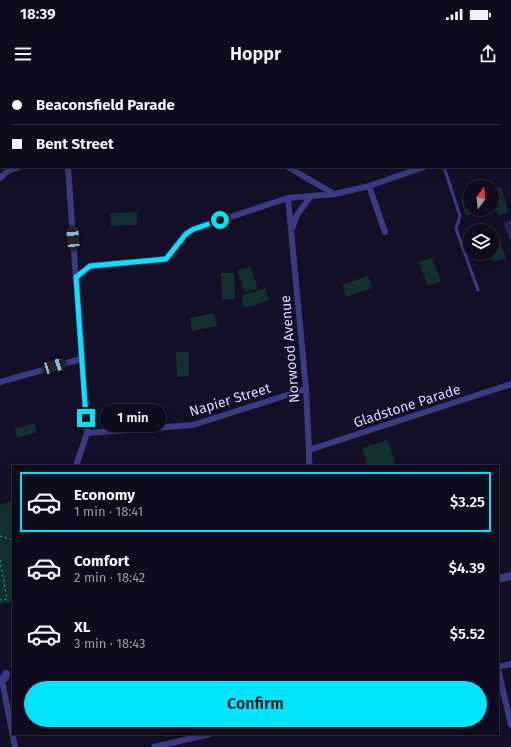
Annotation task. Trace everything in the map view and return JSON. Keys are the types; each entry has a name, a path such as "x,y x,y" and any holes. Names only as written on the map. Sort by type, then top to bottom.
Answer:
{"street":[{"path":"0,178 8,171 16,168"},
{"path":"68,168 87,433 76,465"},
{"path":"290,168 335,194"},
{"path":"76,277 90,266 166,259 190,231 288,198 335,194 369,186 421,168"},
{"path":"369,186 384,232"},
{"name":"Norwood Avenue","path":"291,231 297,215 310,196"},
{"name":"Norwood Avenue","path":"288,198 306,389 310,465"},
{"path":"0,382 81,359"},
{"name":"Gladstone Parade","path":"309,450 511,384"},
{"name":"Napier Street","path":"87,433 193,425 306,389"},
{"path":"499,579 511,576"},
{"path":"499,668 511,664"},
{"path":"499,672 511,725"},
{"path":"4,675 12,727"},
{"path":"13,735 15,747"},
{"path":"154,747 206,735"}],"lane":[{"path":"444,168 460,216 456,230 478,290"}],"path":[{"path":"0,536 12,540"},
{"path":"0,560 7,599 0,600"}],"green space":[{"path":"501,187 509,212 499,216 499,188"},
{"path":"137,212 137,225 111,226 110,213"},
{"path":"499,238 506,258 493,262 492,260 499,260"},
{"path":"432,258 441,281 428,286 419,262"},
{"path":"250,266 258,288 245,292 237,271"},
{"path":"221,273 234,273 235,299 222,300"},
{"path":"368,276 372,288 346,297 342,285"},
{"path":"265,288 269,300 245,308 241,296"},
{"path":"214,313 217,326 192,331 190,318"},
{"path":"176,352 189,352 189,376 177,377"},
{"path":"34,423 37,432 17,438 15,429"},
{"path":"387,440 396,465 368,465 362,448"},
{"path":"12,500 12,602 0,604 0,505"}],"building":[{"path":"511,221 511,238 510,238 505,224"}],"route":[{"path":"86,418 76,277 90,266 166,259 186,234 194,229 220,220"}]}
